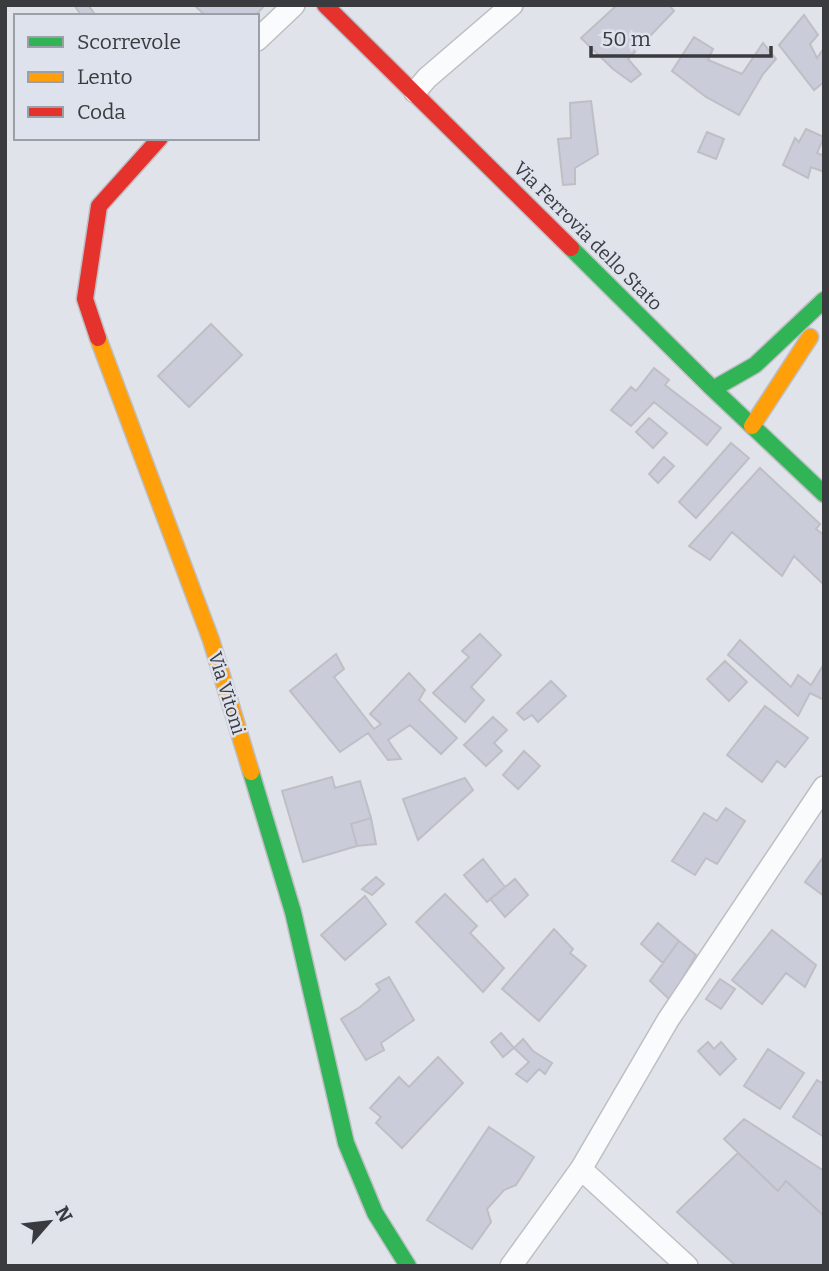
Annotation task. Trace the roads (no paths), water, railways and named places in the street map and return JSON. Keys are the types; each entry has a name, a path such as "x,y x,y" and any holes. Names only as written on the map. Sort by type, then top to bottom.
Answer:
{"main road":[{"name":"Via Ferrovia dello Stato","path":"325,5 713,390 824,494"},
{"name":"Via Vitoni","path":"158,140 99,206 85,299 110,374 211,640 293,912 346,1143 376,1213 408,1266"},
{"path":"713,390 755,365 824,300"},
{"path":"752,426 789,366 824,321"}],"street":[{"path":"259,38 294,5"},
{"path":"415,92 427,78 512,5"},
{"path":"511,1266 580,1168 668,1020 824,787"},
{"path":"580,1168 687,1266"}]}
